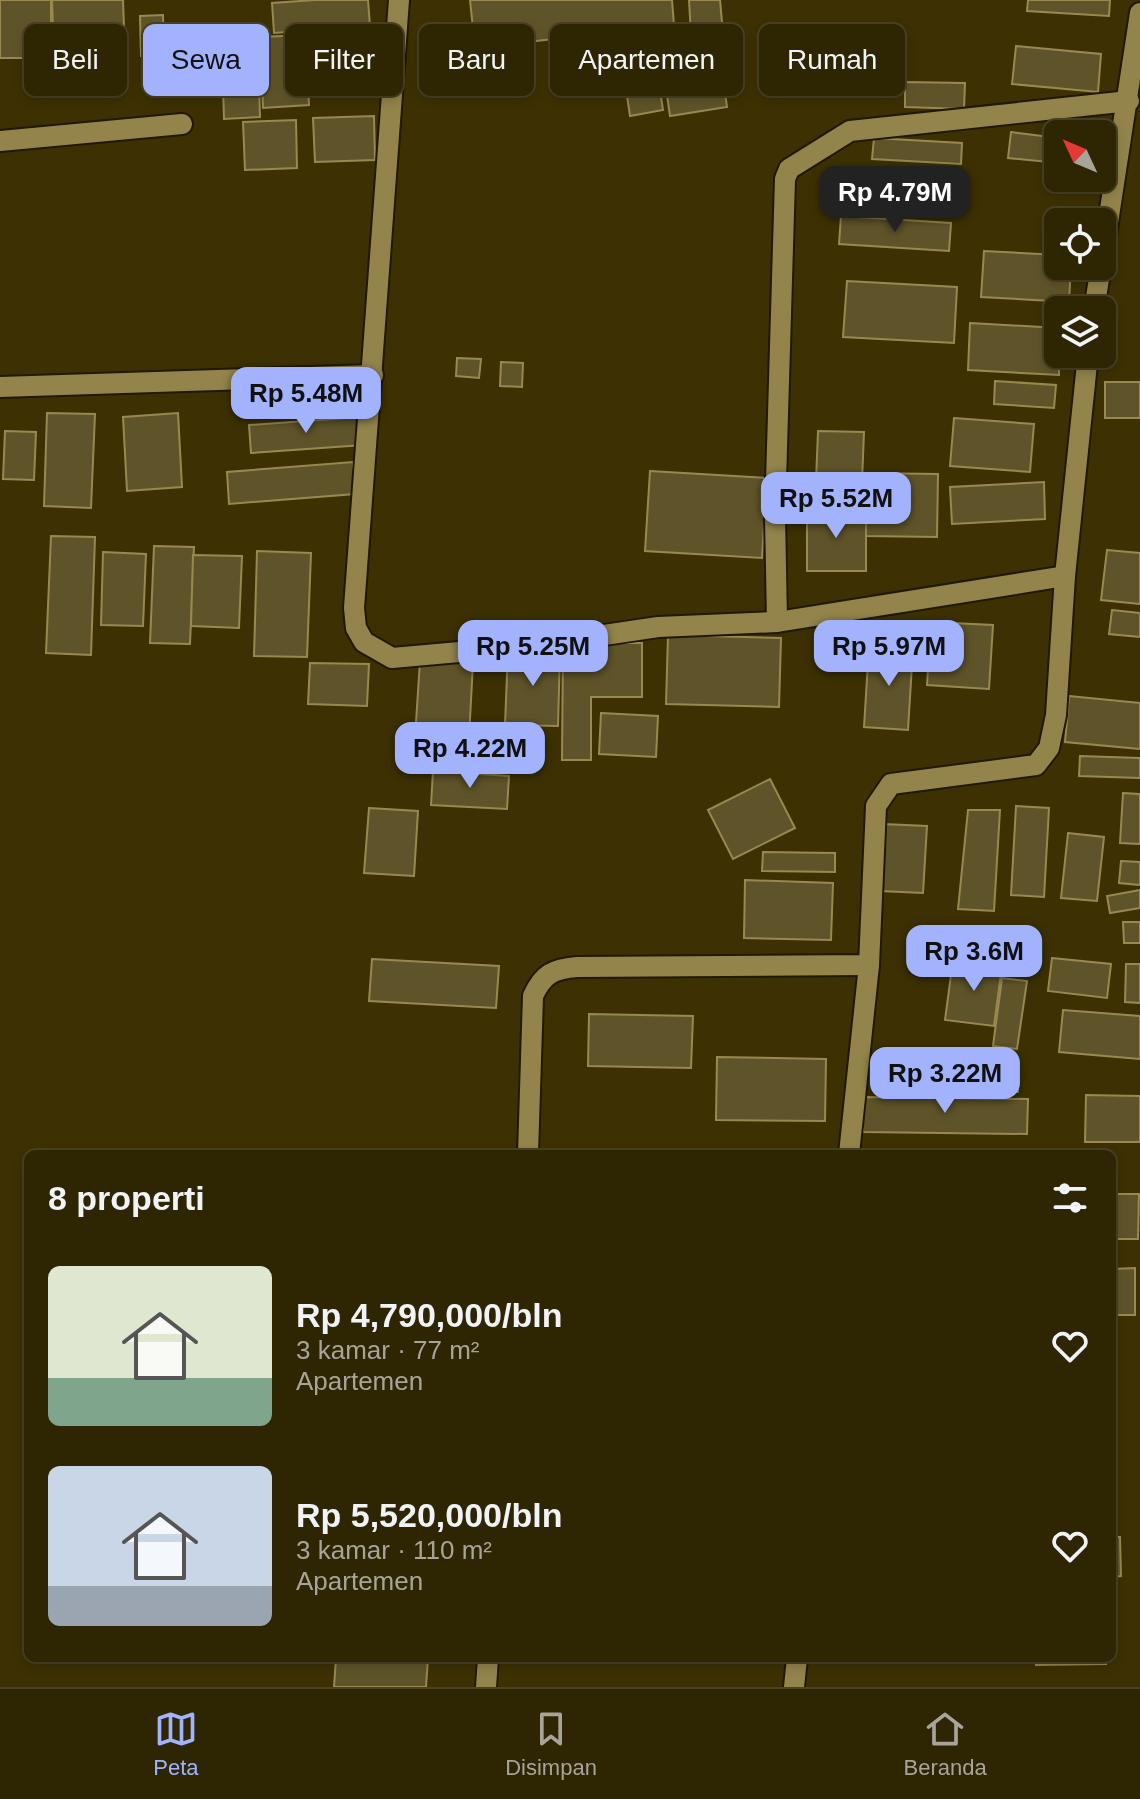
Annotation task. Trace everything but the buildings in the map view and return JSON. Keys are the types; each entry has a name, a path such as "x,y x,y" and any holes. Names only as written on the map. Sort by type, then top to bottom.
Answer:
{"street":[{"path":"399,0 354,608 356,628 364,642 376,652 392,658 537,645 658,627 777,622 1065,576"},
{"path":"1111,208 1140,13"},
{"path":"777,622 775,515 789,169 850,131 1129,101"},
{"path":"0,141 182,124"},
{"path":"849,1150 869,965 876,806 880,795 891,784 1036,765 1049,748 1056,715 1065,576 1087,368"},
{"path":"0,387 373,375"},
{"path":"528,1150 533,996 547,973 577,967 869,965"},
{"path":"486,1687 488,1662"},
{"path":"794,1687 797,1662"}]}
